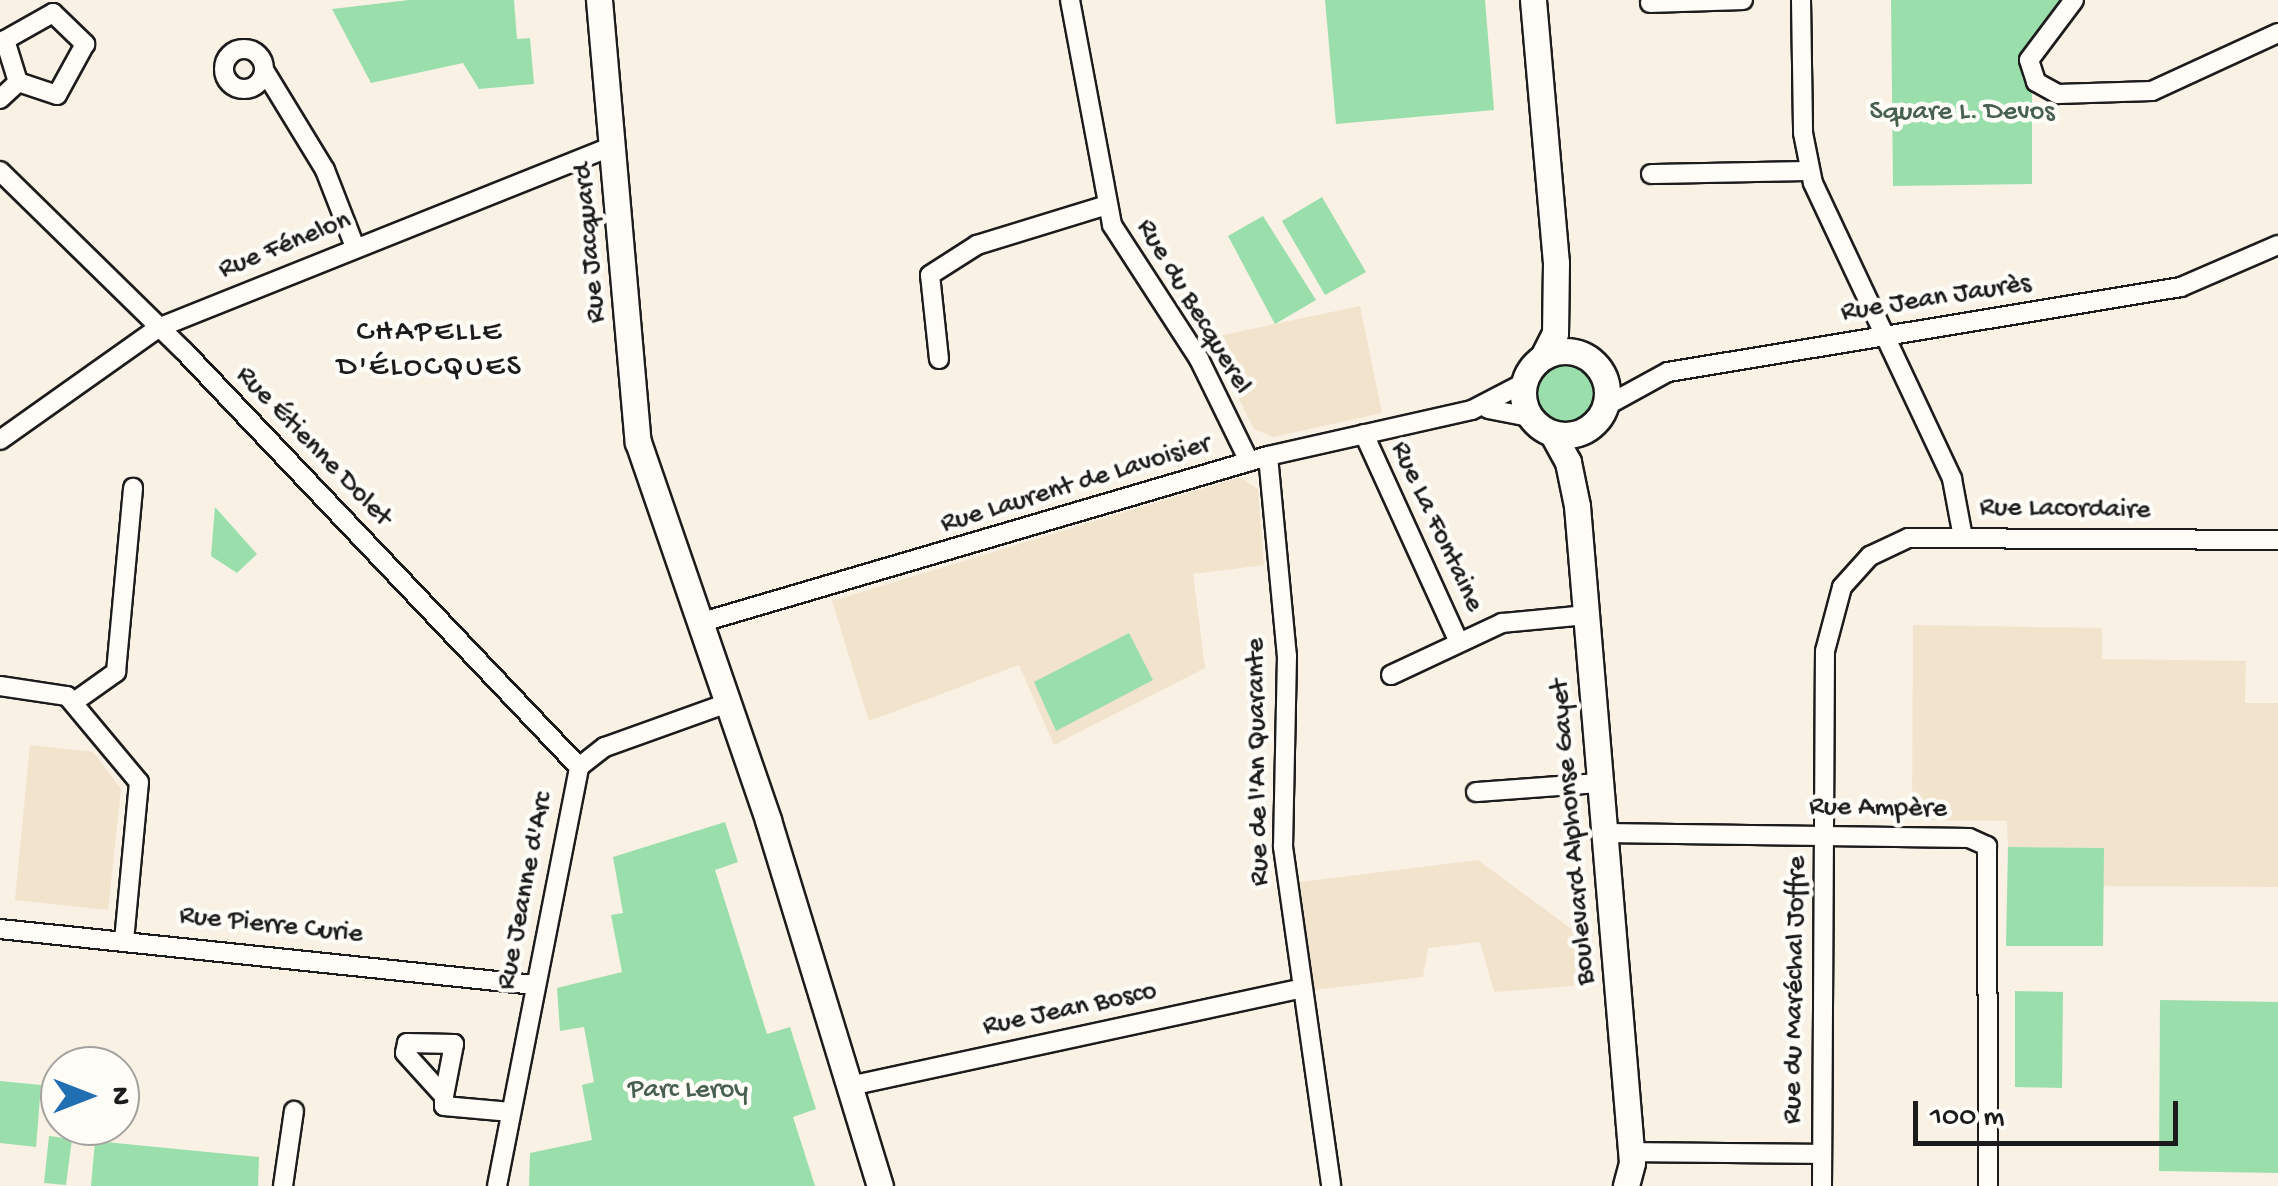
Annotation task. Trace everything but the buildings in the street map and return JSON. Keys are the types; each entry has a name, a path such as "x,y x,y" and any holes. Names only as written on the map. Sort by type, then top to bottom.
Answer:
{"street":[{"name":"Rue Jacquard","path":"599,0 636,422 649,480 728,703 880,1186"},
{"name":"Rue du Becquerel","path":"1070,0 1107,205 1118,241 1192,347 1258,458"},
{"path":"1533,0 1556,263 1554,333 1524,383 1530,417 1552,434 1598,417 1606,383 1571,332 1556,263"},
{"path":"1650,3 1743,0"},
{"path":"1801,0 1810,171 1952,479 1963,537"},
{"path":"2074,0 2036,44 2029,66 2041,87 2058,94 2145,92 2278,33"},
{"path":"53,13 84,44 57,95 18,82 6,40 53,13"},
{"path":"264,70 325,170 355,248"},
{"path":"0,99 18,82"},
{"name":"Rue Fénelon","path":"8,434 158,328 613,146"},
{"name":"Rue Étienne Dolet","path":"0,171 158,328 579,768"},
{"path":"1651,174 1810,171"},
{"path":"939,359 930,274 977,244 1107,205"},
{"name":"Rue Jean Jaurès","path":"1598,417 1668,372 2181,288 2278,245"},
{"path":"1543,356 1570,351 1594,362"},
{"name":"Rue Laurent de Lavoisier","path":"699,623 1258,458 1472,410 1524,383"},
{"name":"Rue Laurent de Lavoisier","path":"1472,410 1530,417"},
{"path":"0,413 8,434"},
{"name":"Boulevard Alphonse Gayet","path":"1577,506 1598,417"},
{"name":"Rue La Fontaine","path":"1364,434 1459,642"},
{"name":"Boulevard Alphonse Gayet","path":"1552,434 1568,462 1577,506 1631,1152"},
{"name":"Rue de l'An Quarante","path":"1258,458 1287,656 1283,847 1331,1186"},
{"path":"74,702 116,672 133,488"},
{"name":"Rue Lacordaire","path":"1860,565 1908,538 2278,540"},
{"name":"Rue du Maréchal Joffre","path":"1822,1186 1826,634 1836,598 1860,565"},
{"path":"1392,675 1502,623 1586,615"},
{"path":"0,686 54,692 74,702 138,782 124,941"},
{"name":"Rue Jeanne d'Arc","path":"497,1186 579,768 605,747 728,703"},
{"path":"1476,792 1600,782"},
{"name":"Rue Ampère","path":"1604,833 1975,838 1991,853 1988,1186"},
{"name":"Rue Pierre Curie","path":"0,928 535,985"},
{"name":"Rue Jean Bosco","path":"850,1086 1302,988"},
{"path":"444,1096 444,1106 511,1112"},
{"path":"283,1186 294,1111"},
{"path":"1626,1186 1631,1152 1822,1154"}],"shaded area":[{"path":"1360,306 1382,413 1273,437 1254,429 1209,338"},
{"path":"1240,477 1258,489 1264,565 1193,574 1205,668 1054,745 1019,665 869,721 832,601"},
{"path":"1913,625 2102,628 2102,659 2246,661 2245,703 2278,703 2278,887 2103,886 2103,848 2008,847 2007,821 1912,820"},
{"path":"30,745 93,752 121,789 108,910 15,900"},
{"path":"1478,860 1570,928 1592,929 1597,984 1494,992 1480,942 1428,948 1423,977 1314,990 1300,882"}],"green space":[{"path":"409,0 514,0 517,39 530,38 534,84 479,89 463,63 371,83 332,9"},
{"path":"1325,0 1485,0 1494,110 1336,124"},
{"name":"Square L. Devos","path":"1891,0 2063,0 2022,53 2022,78 2032,94 2032,184 1893,186"},
{"path":"1322,197 1366,272 1325,295 1282,221"},
{"path":"1263,216 1316,300 1275,324 1228,236"},
{"path":"1566,363 1589,372 1598,395 1589,418 1566,427 1543,418 1534,395 1543,372"},
{"path":"215,507 257,554 237,573 211,556"},
{"path":"1129,633 1153,680 1056,731 1034,682"},
{"name":"Parc Leroy","path":"725,822 738,862 715,870 767,1034 790,1027 816,1109 793,1117 815,1186 529,1186 530,1153 592,1140 582,1085 594,1082 584,1027 560,1031 557,988 622,972 611,915 623,913 613,857"},
{"path":"2008,847 2104,848 2103,946 2006,946"},
{"path":"2015,991 2063,992 2062,1088 2015,1087"},
{"path":"2160,1000 2278,1002 2278,1173 2159,1171"},
{"path":"0,1081 40,1085 36,1147 0,1143"},
{"path":"140,1145 259,1157 258,1186 91,1186 95,1146"},
{"path":"48,1146 71,1146 66,1185 44,1183"}],"district":[{"name":"CHAPELLE D'ÉLOCQUES","path":"430,351"}]}
